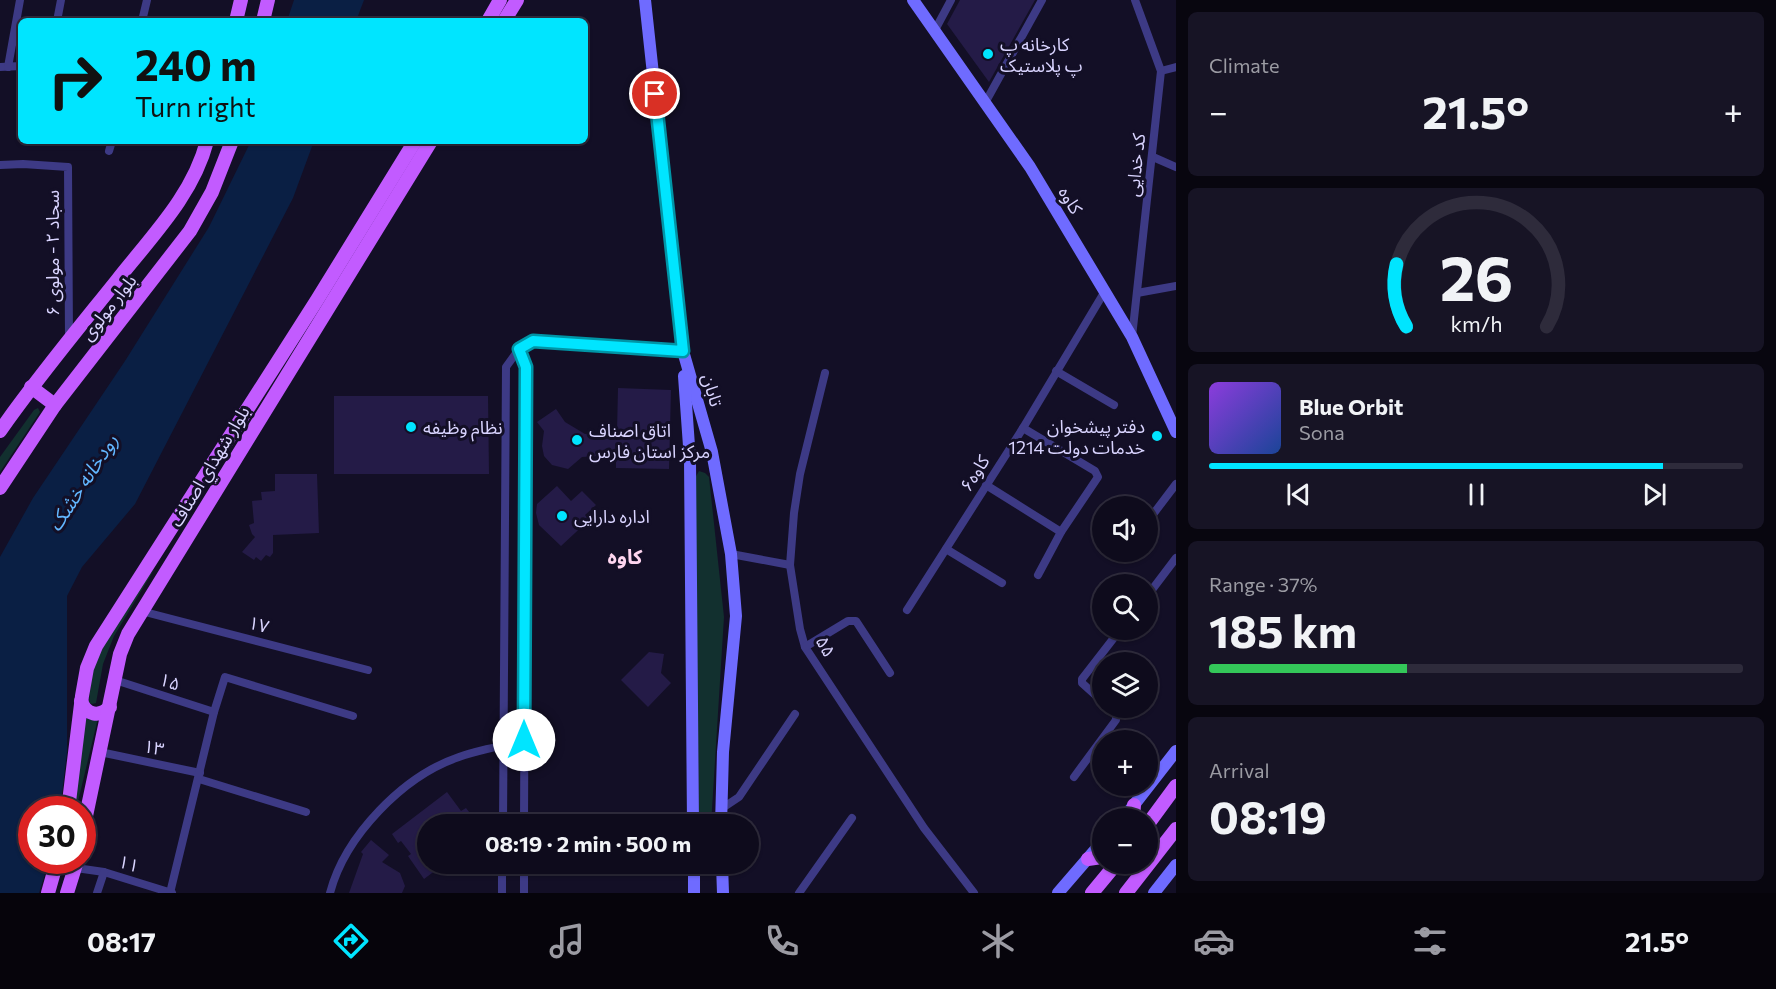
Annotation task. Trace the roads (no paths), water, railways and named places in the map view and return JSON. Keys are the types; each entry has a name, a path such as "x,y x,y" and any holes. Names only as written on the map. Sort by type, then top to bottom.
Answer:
{"main road":[{"path":"238,18 241,0"},
{"path":"264,18 268,0"},
{"path":"490,18 501,0"},
{"path":"506,18 517,0"},
{"name":"بلوار مولوی","path":"0,431 31,387 171,213 192,180 206,144"},
{"name":"بلوار مولوی","path":"0,488 55,405 190,231 213,192 231,144"},
{"name":"بلوار شهداي اصناف","path":"70,796 81,701 87,668 96,646 317,300 413,144"},
{"name":"بلوار شهداي اصناف","path":"90,796 120,654 141,611 429,144"},
{"path":"31,387 55,405"},
{"path":"81,701 85,709 93,714 103,713 110,708"},
{"path":"1158,810 1176,786"},
{"path":"1126,893 1176,830"},
{"path":"1088,859 1092,858"},
{"path":"48,893 53,874"},
{"path":"67,893 74,874"},
{"path":"1092,893 1108,874"}],"street":[{"path":"4,67 20,0"},
{"path":"58,18 61,0"},
{"path":"143,18 147,0"},
{"name":"تابان","path":"645,0 683,351 712,452 730,554 735,616 726,712 721,814"},
{"name":"کاوه","path":"913,0 1030,167 1132,337 1176,432"},
{"path":"935,30 951,0"},
{"path":"985,103 1042,0"},
{"name":"کد خدایی","path":"1132,337 1161,71 1135,0"},
{"path":"1161,71 1176,67"},
{"path":"109,151 111,144"},
{"path":"1153,157 1176,167"},
{"name":"سجاد ۲ - مولوی ۶","path":"0,165 68,167 69,340"},
{"path":"1137,293 1176,286"},
{"name":"کاوه۶","path":"907,610 1023,428 1105,291"},
{"path":"503,814 506,367 519,349 533,341 683,351 690,460 693,814"},
{"path":"519,349 526,367 524,814"},
{"path":"1056,371 1114,405"},
{"name":"۵۵","path":"825,373 800,474 790,565 805,647 924,828 974,893"},
{"path":"1023,428 1097,474 1098,477 1061,532 1038,575"},
{"path":"1158,508 1176,484"},
{"path":"986,485 1061,532"},
{"path":"946,549 1002,583"},
{"path":"730,554 790,565"},
{"path":"1158,582 1176,558"},
{"name":"۱۷","path":"141,611 368,670"},
{"path":"805,647 848,621 856,621 890,673"},
{"path":"1103,652 1112,640"},
{"path":"1092,666 1082,679 1082,683 1092,692"},
{"path":"171,893 214,712 225,677 354,717"},
{"name":"۱۵","path":"115,680 214,712"},
{"path":"721,809 739,797 795,714"},
{"path":"1074,777 1116,718"},
{"path":"330,893 351,846 379,809 416,779 458,757 503,745"},
{"path":"1137,808 1176,751"},
{"name":"۱۳","path":"100,752 199,776 306,812"},
{"path":"800,893 852,818"},
{"path":"1058,893 1092,854"},
{"path":"1154,893 1176,865"},
{"name":"۱۱","path":"96,870 171,893"},
{"path":"97,893 104,872"},
{"path":"502,874 502,893"},
{"path":"524,874 524,893"},
{"path":"694,874 694,893"},
{"path":"722,874 723,893"}],"water":[{"path":"294,0 364,0 357,18 288,18"},
{"name":"رودخانه خشک","path":"250,144 313,144 293,198 135,504 82,567 67,596 67,752 62,796 18,796 18,874 45,874 39,893 0,893 0,557 33,498 125,361 209,227"}],"place":[{"name":"کارخانه پ پ پلاستیک","path":"988,54"},
{"name":"نظام وظیفه","path":"411,427"},
{"name":"دفتر پیشخوان خدمات دولت 1214","path":"1157,436"},
{"name":"اتاق اصناف مرکز استان فارس","path":"577,440"},
{"name":"اداره دارایی","path":"562,516"}],"district":[{"name":"کاوه","path":"625,556"}]}
